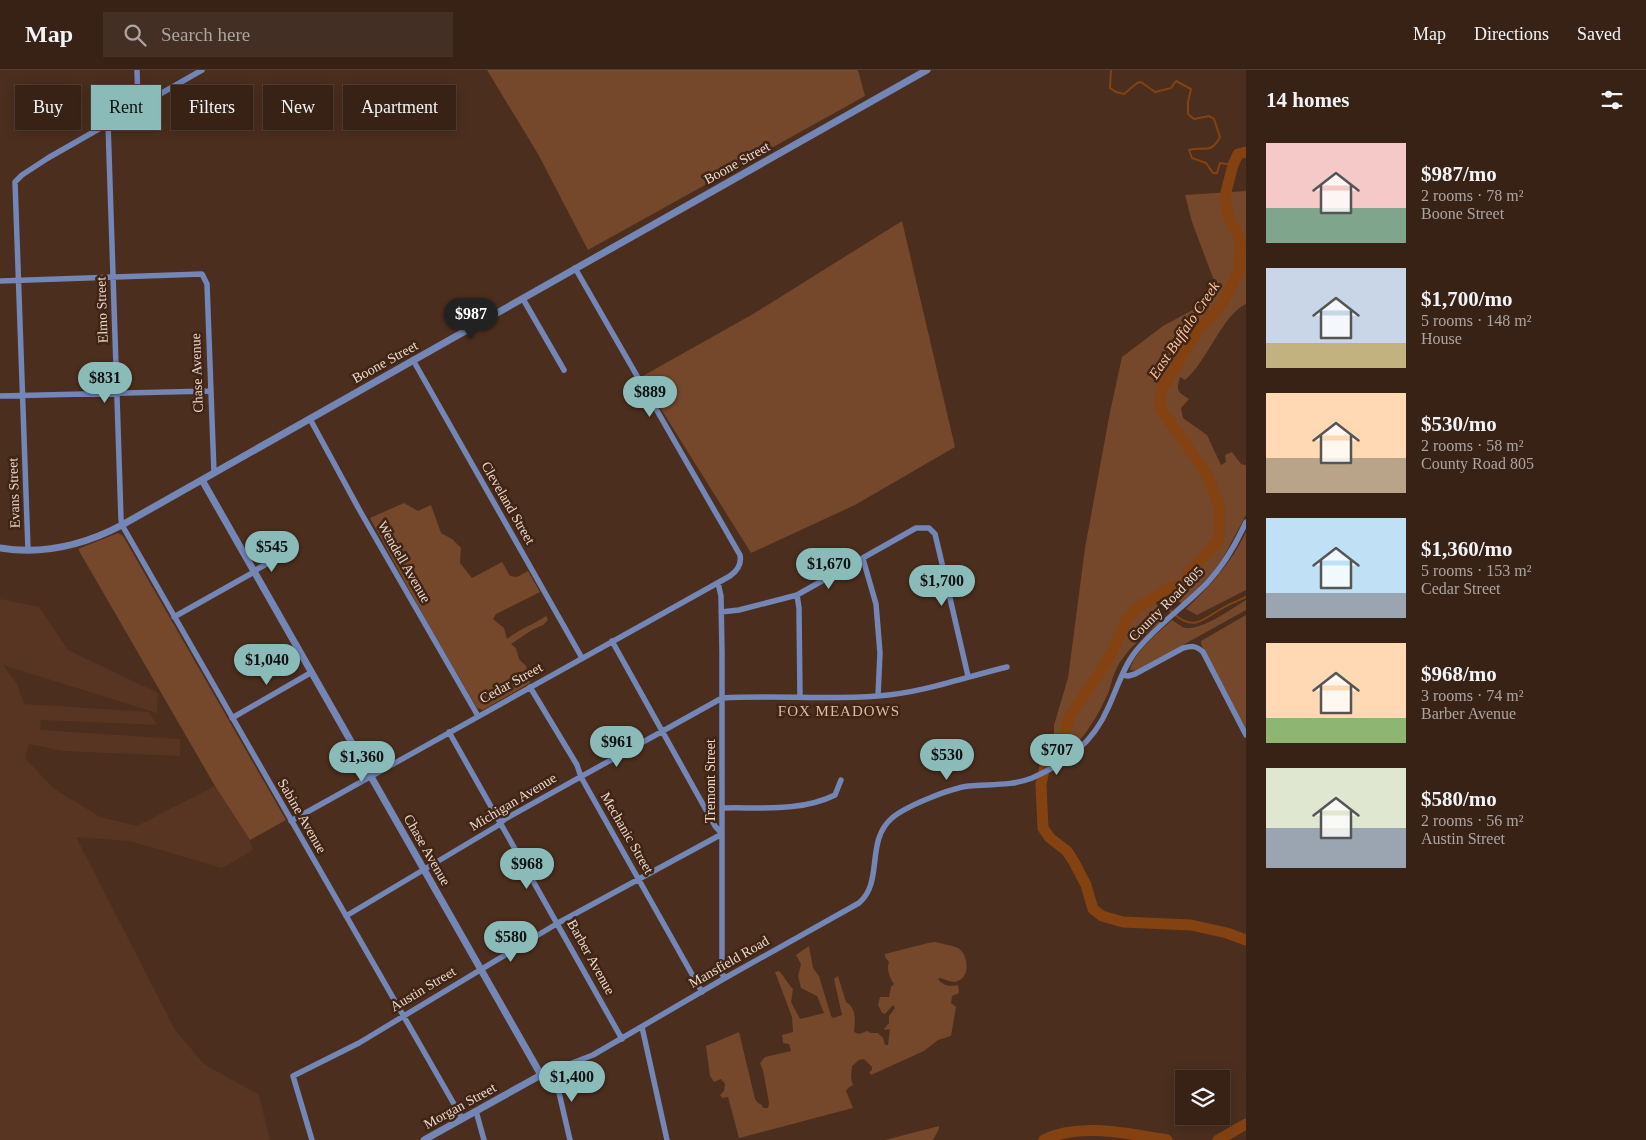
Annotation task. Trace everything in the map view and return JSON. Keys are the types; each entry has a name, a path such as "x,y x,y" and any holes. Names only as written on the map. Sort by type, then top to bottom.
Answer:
{"street":[{"path":"137,70 137,85"},
{"path":"161,93 202,70"},
{"name":"Boone Street","path":"0,548 28,550 62,547 80,543 122,525 927,70"},
{"name":"Evans Street","path":"28,550 15,182 22,175 48,158 96,130"},
{"name":"Elmo Street","path":"108,130 122,525"},
{"name":"Cedar Street","path":"291,821 735,573 741,564 740,555 575,268"},
{"name":"Chase Avenue","path":"113,277 202,274 207,284 214,473"},
{"path":"0,281 113,277"},
{"path":"523,299 564,370"},
{"name":"Cleveland Street","path":"413,360 582,658"},
{"path":"0,396 210,391"},
{"name":"Wendell Avenue","path":"310,419 478,716"},
{"name":"Chase Avenue","path":"202,480 541,1075"},
{"name":"County Road 805","path":"883,828 897,814 943,793 963,787 1013,783 1034,777 1070,757 1087,742 1101,723 1122,675 1135,652 1207,583 1232,549 1246,522"},
{"name":"Sabine Avenue","path":"122,525 462,1118"},
{"path":"721,612 739,610 797,595 916,528 929,528 934,534 968,676"},
{"path":"174,617 280,556"},
{"path":"863,559 876,604 880,653 878,696"},
{"name":"Tremont Street","path":"718,582 721,596 722,974 724,978"},
{"path":"797,595 799,608 800,697"},
{"path":"612,641 715,826 722,834"},
{"path":"1122,675 1135,674 1183,648 1197,647 1203,652 1246,735"},
{"path":"722,698 758,696 878,696 914,692 1007,667"},
{"path":"232,718 312,672"},
{"name":"Mechanic Street","path":"530,687 577,765 581,777 702,992"},
{"name":"Michigan Avenue","path":"346,916 501,823 722,698"},
{"name":"Barber Avenue","path":"449,732 622,1039"},
{"path":"722,808 800,806 820,802 835,794 841,780"},
{"name":"Mansfield Road","path":"642,1027 862,900 871,885 877,844 883,828"},
{"name":"Austin Street","path":"312,1140 293,1076 359,1042 481,968 639,878 722,834"},
{"path":"642,1027 667,1140"},
{"name":"Morgan Street","path":"424,1140 541,1075 593,1055 642,1027"},
{"path":"554,1071 570,1140"},
{"path":"476,1110 484,1140"}],"shaded area":[{"path":"487,70 858,70 865,96 588,250 538,154"},
{"path":"1246,191 1246,304 1229,318 1193,372 1185,380 1180,377 1178,390 1189,399 1181,408 1183,418 1207,435 1221,465 1226,462 1225,455 1232,452 1241,464 1246,465 1246,515 1223,558 1212,573 1182,604 1170,593 1155,602 1162,610 1162,621 1129,650 1119,664 1099,712 1077,744 1054,736 1054,725 1068,678 1085,548 1122,357 1163,326 1198,307 1215,283 1192,222 1185,195"},
{"path":"902,221 955,447 855,505 751,553 641,377 753,314"},
{"path":"404,503 418,511 431,505 441,533 452,539 461,548 460,563 472,578 502,562 510,576 517,577 528,571 540,592 496,614 493,619 504,628 507,639 546,616 548,620 543,625 511,644 516,648 519,659 526,666 530,683 483,710 477,708 429,626 370,518"},
{"path":"1246,532 1246,590 1197,615 1186,609 1219,574 1234,554"},
{"path":"118,533 123,536 286,820 250,840 215,786 78,549"},
{"path":"0,599 39,607 68,650 158,693 157,713 3,665 17,684 24,704 149,712 157,725 41,720 40,730 180,739 180,756 63,751 29,744 25,758 53,788 100,817 137,826 215,786 250,840 253,850 222,868 130,841 76,837 175,1030 204,1064 259,1095 270,1140 0,1140"},
{"path":"1246,600 1246,610 1136,671 1130,670 1132,663 1141,650 1172,620 1185,628 1200,626"},
{"path":"1246,615 1246,729 1201,641"},
{"path":"935,942 958,948 962,951 967,966 964,976 960,980 951,982 938,979 947,985 958,985 959,993 952,996 951,1003 956,1007 951,1036 938,1040 924,1051 871,1075 869,1072 872,1070 872,1067 864,1059 859,1060 852,1066 851,1078 853,1085 846,1091 853,1108 739,1138 728,1097 722,1098 720,1095 724,1091 725,1084 721,1079 714,1082 710,1076 706,1046 739,1032 755,1099 763,1108 768,1108 769,1103 760,1063 765,1057 791,1051 789,1044 783,1043 782,1035 793,1032 792,1017 775,972 779,971 793,989 791,1002 800,1019 824,1013 817,996 801,988 798,976 801,964 796,955 809,946 813,968 819,976 831,1016 833,1018 842,1015 834,979 838,976 846,1002 854,1011 854,1032 859,1034 867,1031 878,1033 883,1038 885,1045 888,1045 890,1029 884,1029 889,1023 889,1016 895,1008 893,1005 885,1014 882,1013 878,1005 880,997 889,997 891,987 894,984 889,973 889,962 885,954"},
{"path":"939,1126 933,1140 885,1140"}],"waterway":[{"path":"1111,70 1110,88 1124,94 1141,82 1155,92 1171,88 1176,81 1191,89 1188,114 1194,119 1209,116 1214,119 1220,137 1217,143 1210,148 1189,150 1192,158 1206,163 1213,173 1217,173 1220,163 1233,165"},
{"name":"East Buffalo Creek","path":"1246,152 1238,154 1233,165 1225,196 1227,214 1240,239 1239,271 1222,304 1197,332 1161,391 1160,408 1206,473 1219,504 1219,540 1188,573 1186,582 1162,592 1136,609 1127,619 1112,652 1070,716 1063,737 1056,750 1046,762 1041,784 1043,828 1050,838 1067,851 1086,885 1093,909 1102,916 1123,922 1191,925 1227,933 1246,940"},
{"path":"1155,597 1172,612"},
{"path":"1175,615 1188,622 1199,622 1246,597"},
{"name":"East Buffalo Creek","path":"1218,1140 1246,1124"},
{"name":"East Buffalo Creek","path":"1044,1140 1058,1135 1089,1131 1105,1131 1167,1140"}],"district":[{"name":"FOX MEADOWS","path":"839,711"}]}
